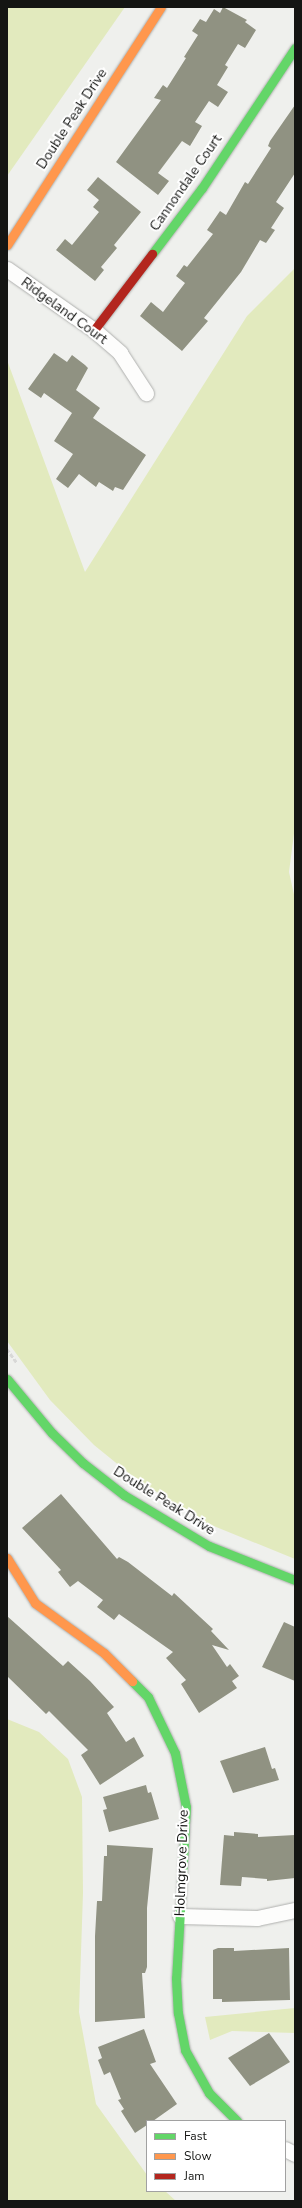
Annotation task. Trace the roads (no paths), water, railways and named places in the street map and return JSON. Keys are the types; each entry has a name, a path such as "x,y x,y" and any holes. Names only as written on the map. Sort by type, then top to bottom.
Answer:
{"street":[{"name":"Double Peak Drive","path":"7,245 161,7"},
{"name":"Cannondale Court","path":"94,330 202,188 295,48"},
{"name":"Ridgeland Court","path":"7,270 94,330 120,353 146,393"},
{"name":"Double Peak Drive","path":"7,1379 52,1433 83,1463 124,1495 209,1546 295,1580"},
{"name":"Holmgrove Drive","path":"7,1558 35,1603 104,1653 148,1697 174,1753 186,1807 176,1978 178,2013 185,2050 209,2093 236,2120"},
{"path":"180,1916 257,1918 295,1910"},
{"path":"286,2150 295,2154"}]}
